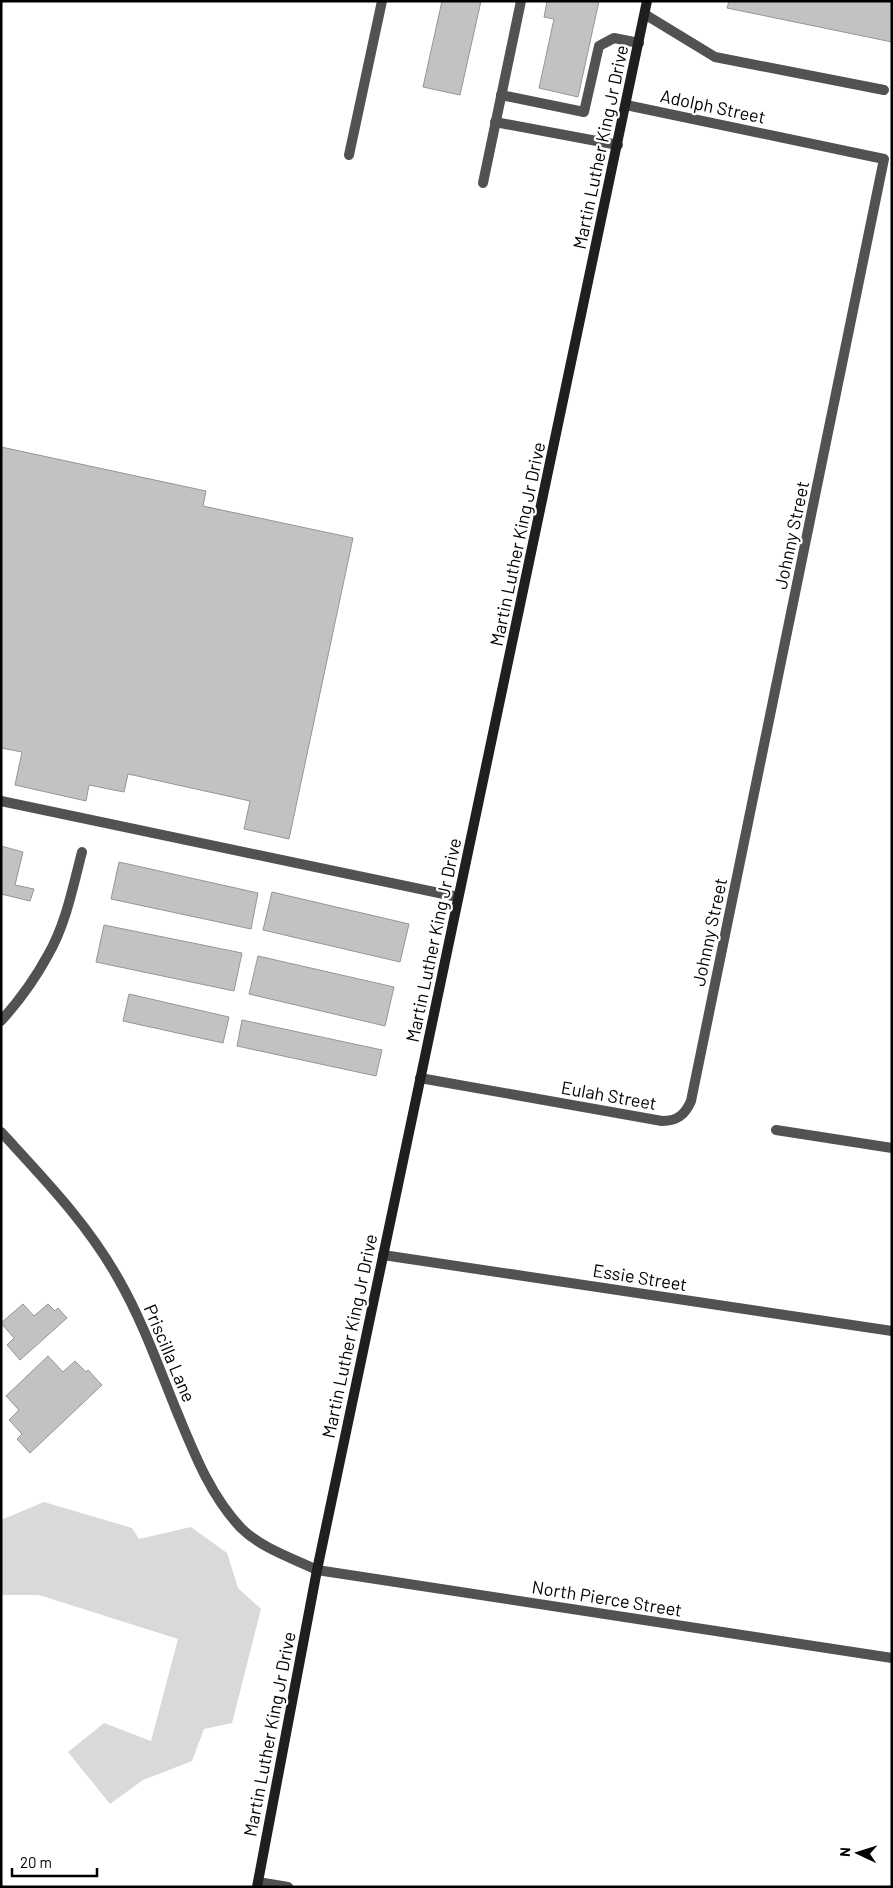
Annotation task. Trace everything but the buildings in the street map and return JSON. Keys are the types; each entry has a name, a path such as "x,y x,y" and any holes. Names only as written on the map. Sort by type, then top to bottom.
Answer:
{"street":[{"path":"349,155 382,1"},
{"path":"483,183 521,1"},
{"name":"Martin Luther King Jr Drive","path":"257,1884 317,1570 646,15 647,1"},
{"path":"646,15 715,57 884,90"},
{"path":"501,95 584,112 599,46 614,38 639,43"},
{"name":"Adolph Street","path":"626,105 793,140"},
{"path":"496,122 618,145"},
{"name":"Johnny Street","path":"710,1009 884,159 793,140"},
{"path":"1,801 458,897"},
{"path":"1,1021 32,981 49,953 69,901 82,852"},
{"name":"Eulah Street","path":"420,1078 670,1121 680,1117 691,1101 710,1009"},
{"path":"776,1130 892,1148"},
{"name":"Priscilla Lane","path":"1,1132 78,1217 119,1280 143,1327 196,1458 221,1503 242,1528 260,1543 317,1570"},
{"name":"Essie Street","path":"383,1255 892,1332"},
{"name":"North Pierce Street","path":"317,1570 892,1658"},
{"path":"257,1884 288,1887"}],"shaded area":[{"path":"44,1502 132,1528 139,1539 191,1527 227,1553 238,1588 261,1609 232,1723 204,1729 192,1761 143,1780 110,1804 68,1752 104,1723 151,1741 178,1639 39,1595 1,1595 1,1520"}]}
